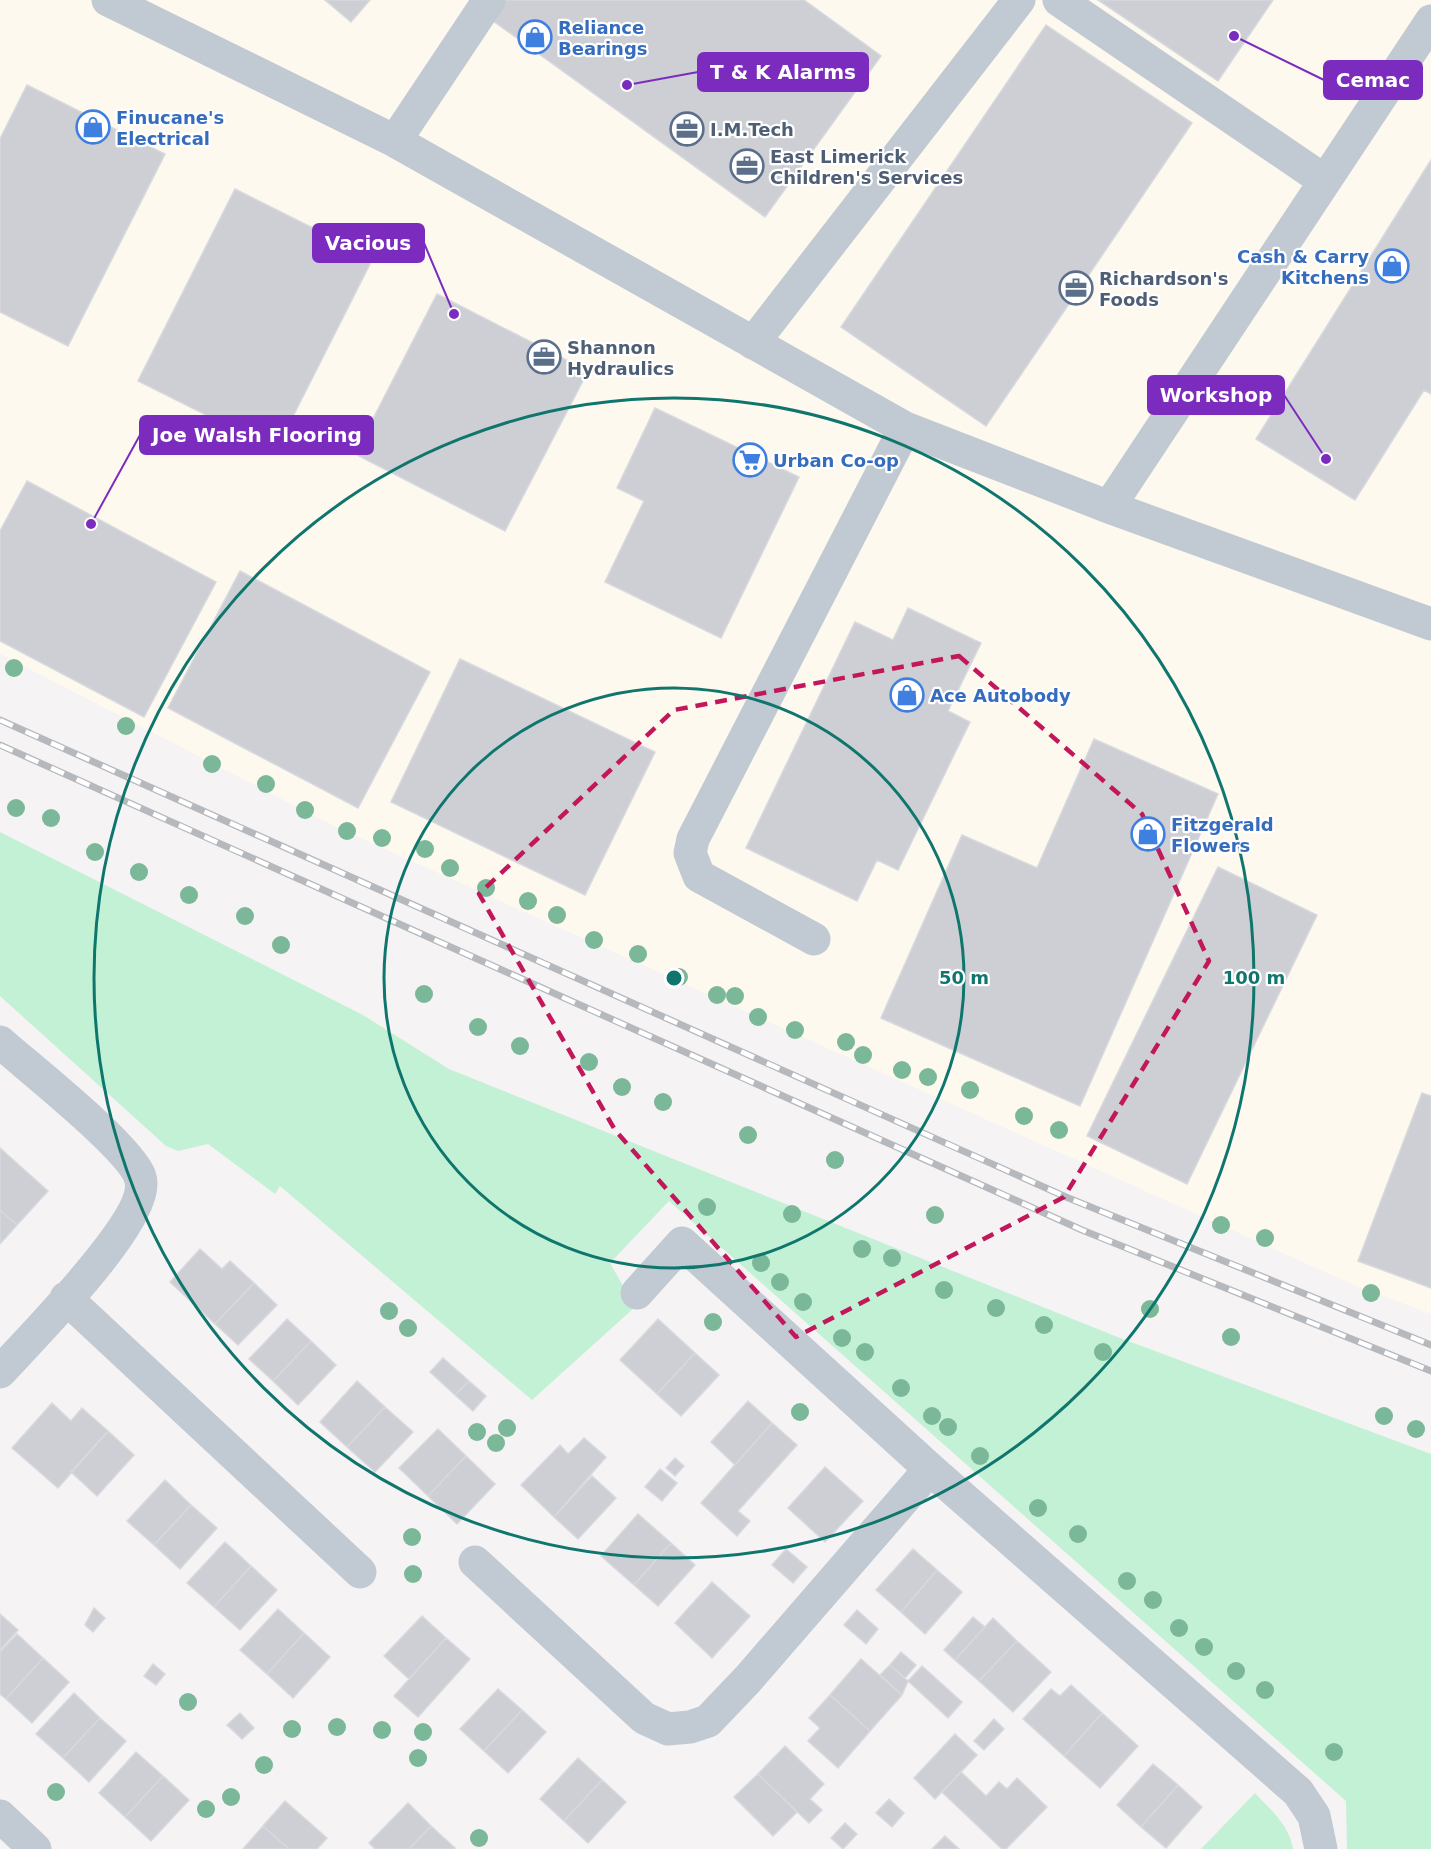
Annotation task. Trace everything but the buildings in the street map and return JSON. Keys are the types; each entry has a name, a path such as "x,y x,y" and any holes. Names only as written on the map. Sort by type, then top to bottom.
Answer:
{"street":[{"path":"108,0 394,141 905,428 1109,507 1431,624"},
{"path":"394,141 489,0"},
{"path":"753,343 1019,0"},
{"path":"1059,0 1325,181"},
{"path":"1109,507 1431,21"},
{"path":"814,939 699,876 690,853 693,839 905,428"},
{"path":"0,1042 117,1146 141,1178 140,1202 112,1247 0,1372"},
{"path":"637,1293 682,1243 930,1469 1298,1792 1314,1816 1321,1849"},
{"path":"66,1298 360,1572"},
{"path":"475,1562 644,1718 668,1728 690,1727 708,1721 748,1679 930,1469"},
{"path":"0,1816 35,1849"}],"highlighted area":[{"path":"959,656 1142,814 1209,961 1064,1197 796,1337 615,1130 479,894 674,710"}],"shaded area":[{"path":"0,0 1431,0 1431,1314 1354,1285 338,828 0,654"}],"green space":[{"path":"0,832 363,1015 449,1069 1115,1336 1431,1454 1431,1849 1347,1849 1346,1801 669,1201 610,1263 635,1307 532,1400 280,1186 275,1194 208,1144 178,1151 166,1146 0,996"},
{"path":"1255,1793 1283,1825 1293,1849 1201,1849"}],"railway":[{"path":"0,720 1066,1197 1431,1345"},
{"path":"0,745 1082,1230 1431,1371"}],"place":[{"name":"Cemac","path":"1234,36"},
{"name":"Reliance Bearings","path":"535,37"},
{"name":"T & K Alarms","path":"627,85"},
{"name":"Finucane's Electrical","path":"93,127"},
{"name":"I.M.Tech","path":"687,129"},
{"name":"East Limerick Children's Services","path":"747,166"},
{"name":"Cash & Carry Kitchens","path":"1392,266"},
{"name":"Richardson's Foods","path":"1076,288"},
{"name":"Vacious","path":"454,314"},
{"name":"Shannon Hydraulics","path":"544,357"},
{"name":"Workshop","path":"1326,459"},
{"name":"Urban Co-op","path":"750,460"},
{"name":"Joe Walsh Flooring","path":"91,524"},
{"name":"Ace Autobody","path":"907,695"},
{"name":"Fitzgerald Flowers","path":"1148,834"}]}
